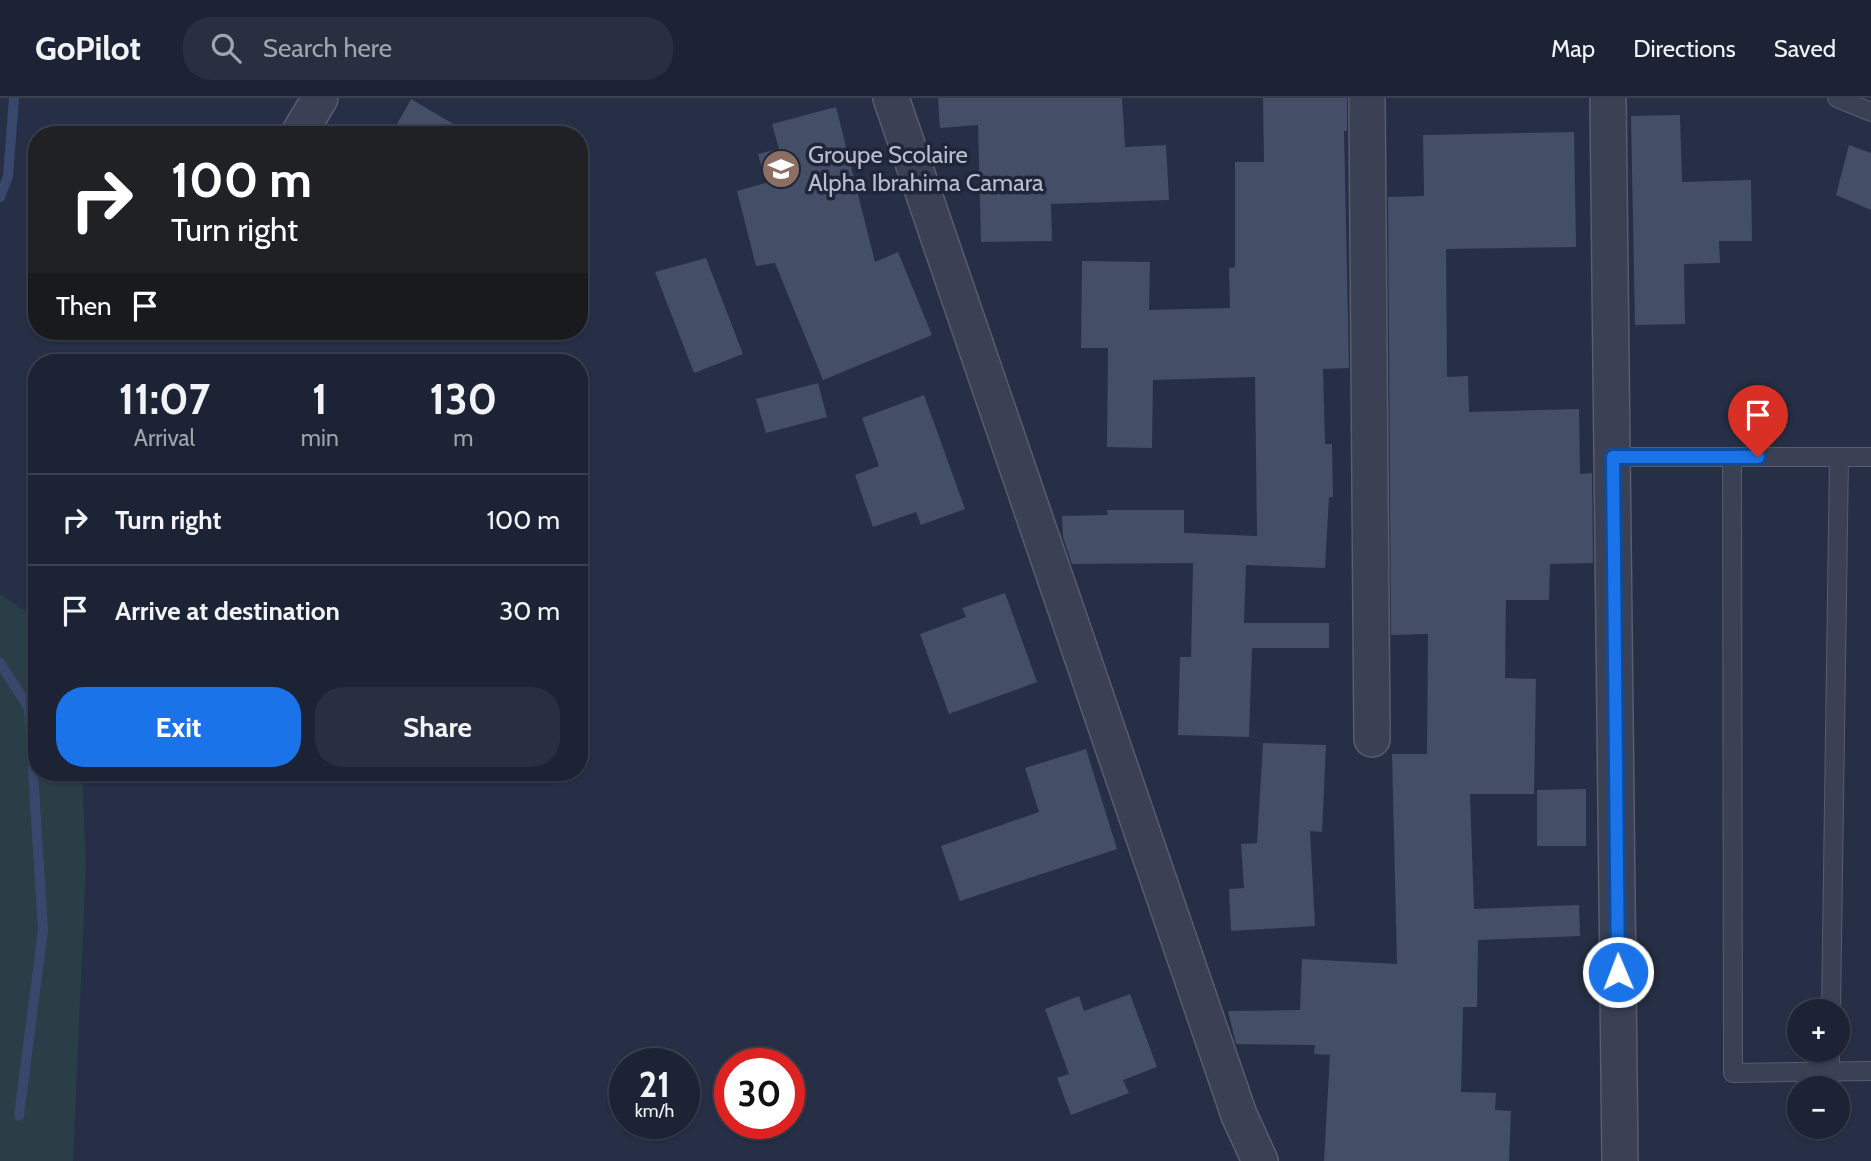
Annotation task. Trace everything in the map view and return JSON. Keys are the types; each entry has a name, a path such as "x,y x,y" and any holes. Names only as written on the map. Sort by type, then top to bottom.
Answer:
{"street":[{"path":"303,126 320,98"},
{"path":"891,98 1240,1115 1260,1161"},
{"path":"1367,98 1372,738"},
{"path":"1608,98 1620,1161"}],"lane":[{"path":"1837,98 1871,112"},
{"path":"1613,457 1871,457"},
{"path":"1732,457 1733,1073 1871,1071"},
{"path":"1831,999 1839,457"},
{"path":"1830,1062 1830,1072"}],"shaded area":[{"path":"0,594 28,613 28,781 82,781 86,867 73,1161 0,1161"}],"building":[{"path":"938,98 1122,98 1125,147 1166,145 1169,200 1051,204 1052,241 981,242 978,125 940,128"},
{"path":"1263,98 1347,98 1347,131 1344,131 1349,368 1323,369 1325,444 1332,444 1333,497 1329,497 1325,568 1246,565 1244,623 1329,623 1329,648 1252,648 1249,737 1178,735 1180,657 1191,657 1193,563 1072,564 1063,537 1062,516 1108,515 1107,510 1184,510 1184,533 1257,536 1255,377 1153,380 1152,448 1107,447 1108,348 1081,348 1082,261 1150,262 1149,310 1230,308 1229,268 1235,267 1235,162 1264,162"},
{"path":"411,99 457,126 396,126"},
{"path":"836,107 875,262 898,252 932,335 823,380 775,263 756,266 737,191 766,183 758,154 779,149 772,124"},
{"path":"1680,115 1682,182 1751,180 1752,241 1719,241 1720,263 1684,264 1685,324 1635,325 1631,116"},
{"path":"1574,132 1576,247 1446,249 1447,377 1468,376 1469,412 1579,409 1580,474 1592,473 1593,563 1550,564 1549,600 1506,600 1505,678 1536,679 1534,794 1470,794 1474,909 1579,905 1580,936 1478,940 1477,1007 1463,1007 1461,1092 1496,1093 1495,1110 1511,1111 1509,1161 1324,1161 1330,1055 1314,1054 1315,1045 1236,1044 1228,1011 1300,1010 1302,959 1397,964 1392,754 1427,754 1428,634 1391,635 1388,197 1424,196 1423,135"},
{"path":"1849,145 1871,153 1871,210 1836,195"},
{"path":"706,258 743,354 694,373 655,272"},
{"path":"818,383 827,417 766,433 756,399"},
{"path":"924,395 965,509 921,525 916,512 873,527 855,475 879,466 862,418"},
{"path":"1005,593 1037,682 949,714 920,634 966,617 962,608"},
{"path":"1263,743 1326,745 1322,832 1310,831 1315,926 1231,931 1229,889 1244,888 1241,844 1257,843"},
{"path":"1086,749 1117,849 960,901 941,846 1039,812 1025,768"},
{"path":"1586,789 1586,846 1537,846 1537,790"},
{"path":"1130,994 1157,1067 1123,1080 1129,1093 1071,1115 1057,1078 1069,1074 1045,1009 1079,996 1084,1011"}],"waterway":[{"path":"0,197 8,176 14,98"},
{"path":"0,663 28,706"},
{"path":"19,1116 43,930 34,781"}],"place":[{"name":"Groupe Scolaire Alpha Ibrahima Camara","path":"781,169"}],"route":[{"path":"1618,972 1613,457 1758,457"}]}
